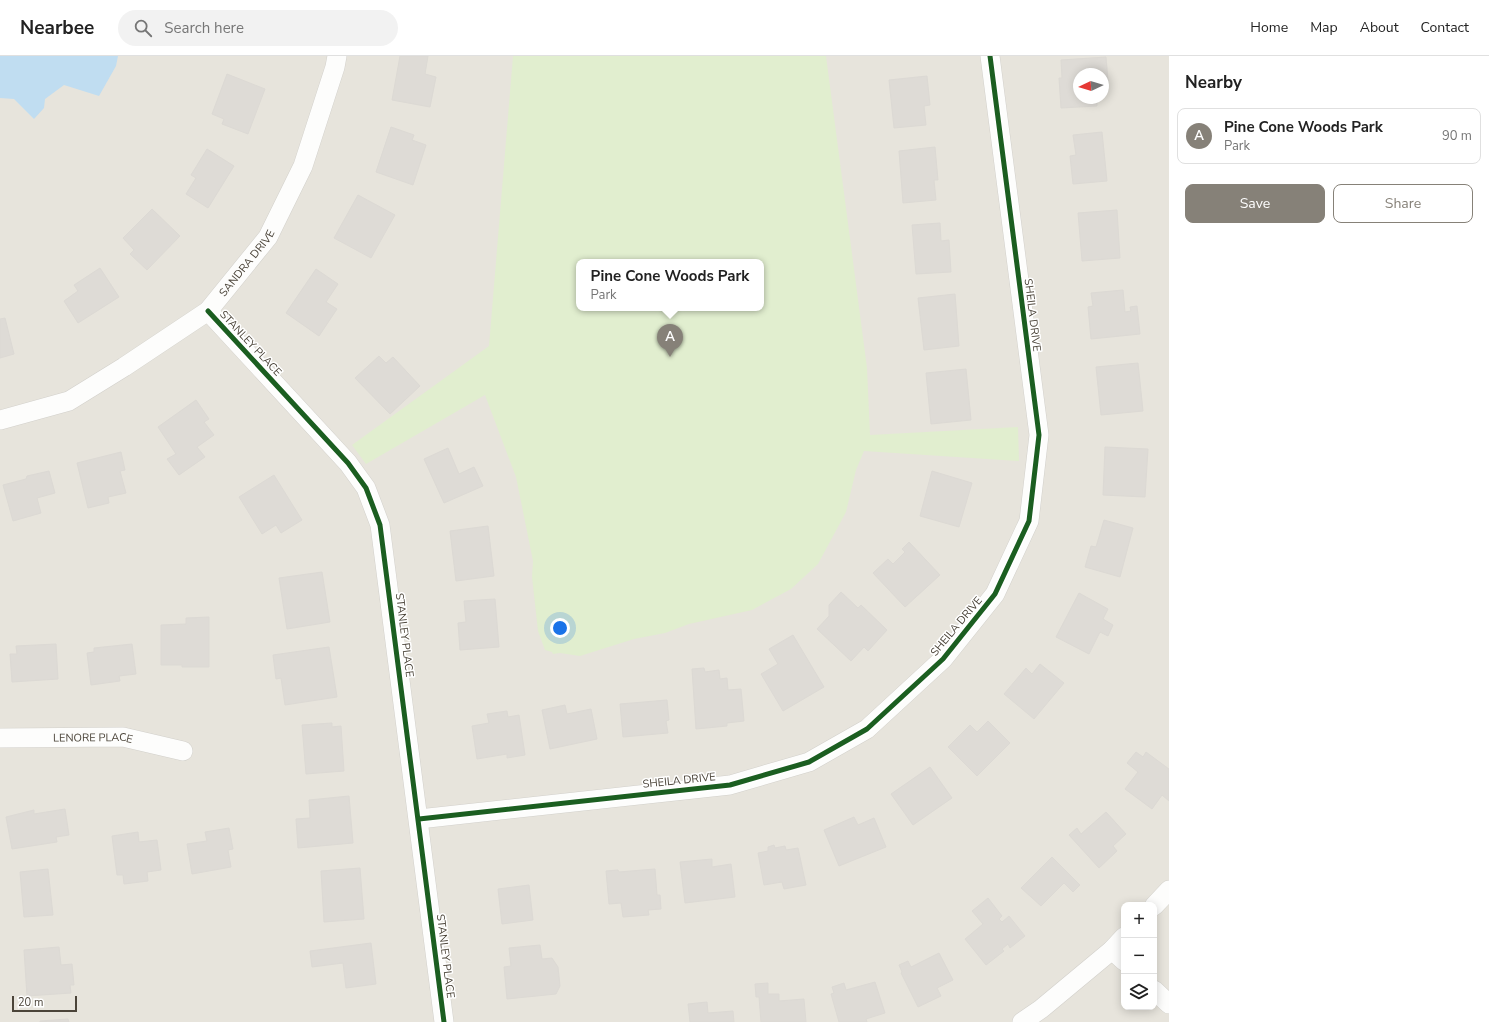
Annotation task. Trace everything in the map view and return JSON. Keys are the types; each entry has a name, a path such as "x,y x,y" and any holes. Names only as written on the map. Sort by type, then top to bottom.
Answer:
{"street":[{"name":"SANDRA DRIVE","path":"0,420 69,400 124,367 208,311 268,237 303,166 335,67 337,56"},
{"name":"SHEILA DRIVE","path":"419,819 730,785 809,762 867,729 943,659 995,594 1029,521 1039,435 990,56"},
{"name":"STANLEY PLACE","path":"208,311 348,462 366,488 380,525 444,1022"},
{"name":"LENORE PLACE","path":"0,738 123,736 184,751"},
{"path":"1157,903 1169,890"},
{"path":"1022,1022 1120,949"},
{"path":"1157,993 1169,1004"}],"shaded area":[{"path":"0,56 1169,56 1169,1022 0,1022"}],"green space":[{"path":"513,56 826,56 867,368 870,435 1018,427 1019,461 864,451 856,470 846,512 818,564 791,589 752,610 689,624 665,633 634,639 580,656 560,653 553,654 552,652 545,650 538,631 532,577 533,561 516,477 485,395 366,464 352,445 489,346"}],"water":[{"path":"0,56 118,56 116,66 99,96 64,85 45,99 44,108 34,119 14,99 0,98"}],"building":[{"path":"400,56 428,56 425,74 436,77 430,107 392,100"},
{"path":"1106,57 1107,68 1073,68 1073,104 1097,104 1097,106 1061,108 1059,78 1062,78 1061,60"},
{"path":"227,74 265,89 248,134 222,124 224,119 212,114"},
{"path":"927,76 930,105 924,106 926,125 894,128 889,80"},
{"path":"391,127 414,135 412,140 426,145 413,185 376,172"},
{"path":"1102,132 1107,181 1073,184 1070,156 1076,155 1073,135"},
{"path":"935,147 938,180 934,180 936,200 903,203 899,151"},
{"path":"207,149 234,166 208,208 186,194 196,178 191,175"},
{"path":"358,195 395,215 371,258 334,238"},
{"path":"152,209 180,236 147,270 130,254 134,250 123,238"},
{"path":"1117,210 1120,258 1082,261 1078,213"},
{"path":"940,223 941,241 949,240 951,272 916,274 912,225"},
{"path":"100,268 119,297 78,323 64,301 78,291 74,285"},
{"path":"316,269 338,284 326,302 337,309 319,336 286,313"},
{"path":"1123,290 1125,312 1131,311 1130,307 1137,306 1140,334 1091,339 1088,307 1093,306 1091,293"},
{"path":"955,294 959,346 924,350 918,298"},
{"path":"5,318 14,354 0,358 0,319"},
{"path":"379,356 386,363 393,357 420,386 390,414 355,378"},
{"path":"1138,363 1143,411 1101,415 1096,367"},
{"path":"966,369 971,420 931,424 926,373"},
{"path":"196,400 209,419 204,422 214,435 197,447 205,457 179,475 167,459 176,454 158,427"},
{"path":"1105,447 1148,449 1145,497 1103,495"},
{"path":"448,448 459,474 474,467 483,486 444,503 424,459"},
{"path":"121,452 125,470 120,471 126,493 108,497 109,503 88,508 77,463"},
{"path":"49,471 55,493 37,498 41,513 13,521 3,485 26,479 27,476"},
{"path":"932,471 972,483 959,527 920,516"},
{"path":"274,475 302,520 281,533 276,525 262,534 239,497"},
{"path":"1104,520 1133,528 1120,577 1085,567 1091,546 1096,547"},
{"path":"488,526 494,576 456,581 450,531"},
{"path":"909,542 940,575 905,607 873,573 888,559 893,564 905,552 902,549"},
{"path":"322,572 330,622 287,629 279,578"},
{"path":"841,592 858,608 861,605 887,630 868,651 864,647 851,661 817,629 829,616 829,605"},
{"path":"1079,593 1108,609 1103,619 1113,625 1108,636 1100,632 1089,654 1056,637"},
{"path":"495,599 499,647 460,650 458,623 466,622 464,601"},
{"path":"209,617 209,667 161,665 161,625 186,624 186,618"},
{"path":"793,635 824,687 783,711 761,674 778,664 769,649"},
{"path":"56,644 58,679 12,682 10,654 17,654 16,646"},
{"path":"132,644 136,674 119,676 120,681 91,685 87,653 94,652 94,648"},
{"path":"329,647 337,697 285,705 281,678 276,679 273,655"},
{"path":"1040,664 1064,683 1034,719 1004,694 1026,668 1032,674"},
{"path":"704,668 705,672 719,670 720,679 727,678 728,690 741,689 744,721 727,723 727,726 696,729 692,669"},
{"path":"667,700 669,720 666,721 668,733 623,737 620,704"},
{"path":"565,705 567,714 591,709 597,739 550,749 542,710"},
{"path":"507,711 508,717 519,715 525,755 507,758 507,754 477,759 472,726 489,723 487,714"},
{"path":"988,721 1010,743 977,776 948,747 970,725 977,732"},
{"path":"332,723 332,727 341,726 344,771 306,774 302,725"},
{"path":"1136,752 1143,757 1146,752 1169,769 1169,801 1162,795 1152,809 1125,789 1138,772 1127,763"},
{"path":"930,767 952,798 913,825 891,794"},
{"path":"349,796 353,843 298,848 296,819 310,818 309,800"},
{"path":"65,809 69,835 56,837 57,842 12,849 6,817 34,810 34,814"},
{"path":"1106,812 1126,834 1113,846 1117,851 1099,868 1069,835 1077,828 1081,834"},
{"path":"854,817 858,825 874,818 886,847 839,866 824,830"},
{"path":"229,828 233,849 228,850 231,867 192,874 187,844 207,841 205,832"},
{"path":"138,832 139,842 157,840 161,870 147,872 148,881 124,884 123,875 117,875 112,836"},
{"path":"774,845 775,848 785,846 786,850 798,848 806,885 784,889 782,882 764,885 758,853 768,851 768,847"},
{"path":"1052,857 1080,885 1073,892 1064,883 1041,906 1021,888"},
{"path":"712,859 712,867 731,864 735,897 685,903 680,862"},
{"path":"360,868 364,919 324,922 321,871"},
{"path":"48,869 53,915 24,917 20,872"},
{"path":"655,869 657,895 660,895 661,909 648,910 649,915 623,917 621,903 609,904 606,871 618,870 619,872"},
{"path":"529,885 533,920 502,924 498,889"},
{"path":"988,898 1002,916 999,919 1002,922 1009,916 1025,936 1010,948 1008,944 1002,949 1004,951 986,965 965,939 983,924 972,911"},
{"path":"371,943 376,984 346,988 343,963 312,967 310,951"},
{"path":"540,945 542,959 552,958 558,967 560,986 556,994 507,999 504,967 511,966 509,948"},
{"path":"59,947 61,965 72,964 74,985 70,985 71,993 27,996 24,950"},
{"path":"939,953 953,980 937,988 941,996 918,1007 901,973 902,972 899,965 908,961 911,967"},
{"path":"875,982 885,1013 866,1019 867,1022 839,1022 831,994 834,993 832,987 844,983 846,990"},
{"path":"768,983 768,994 779,994 779,1001 804,999 806,1022 761,1022 759,997 756,997 755,984"},
{"path":"707,1002 708,1013 733,1011 734,1022 690,1022 688,1004"},
{"path":"68,1019 69,1022 40,1022 40,1021"}],"cycle path":[{"path":"419,819 730,785 809,762 867,729 943,659 995,594 1029,521 1039,435 990,56"},
{"path":"208,311 348,463 366,488 380,525 444,1022"}],"place":[{"name":"Pine Cone Woods Park","path":"670,357"}]}
